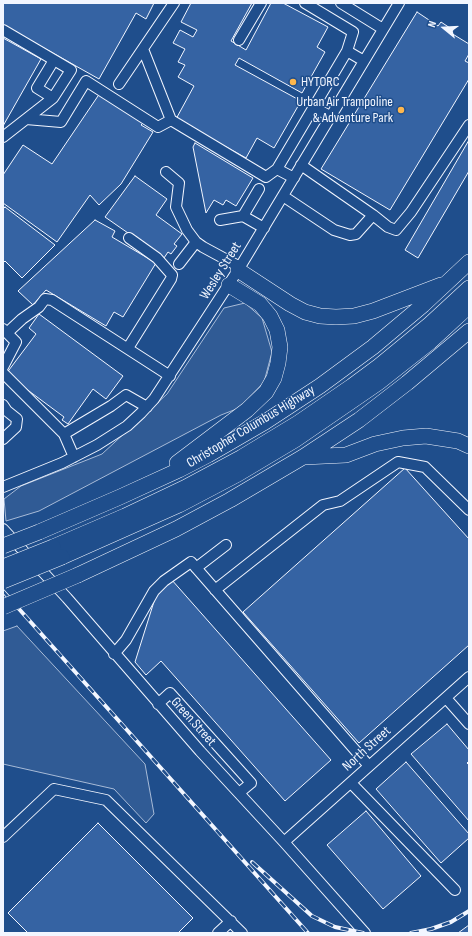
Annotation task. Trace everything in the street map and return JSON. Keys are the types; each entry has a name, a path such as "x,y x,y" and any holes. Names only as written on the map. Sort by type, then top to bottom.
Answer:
{"highway":[{"name":"Christopher Columbus Highway","path":"3,546 40,532 149,484 237,439 320,386 398,327 469,262"},
{"path":"239,269 290,304 305,312 336,318 354,316 373,311 449,281"},
{"path":"149,484 247,410 266,392 274,378 280,347 277,330 270,316 260,304 229,285"},
{"name":"Christopher Columbus Highway","path":"3,581 124,516 184,488 276,437 325,405 379,366 430,324 469,288"},
{"name":"Christopher Columbus Highway","path":"3,567 58,552 137,525 238,474 295,440 378,383 430,342 469,306"},
{"path":"3,606 78,575 176,529 230,500 303,457 358,420 407,383 469,331"},
{"path":"303,457 346,455 375,444 403,438 426,436 458,441 469,446"}],"street":[{"path":"119,84 174,3"},
{"path":"239,40 261,3"},
{"path":"143,50 171,120 266,177 277,169 347,51 353,32 305,3"},
{"path":"341,3 383,29"},
{"name":"Wesley Street","path":"3,487 74,457 112,436 127,426 147,407 170,376 239,269 399,3"},
{"path":"3,30 71,70 53,98 3,137"},
{"path":"347,51 364,61"},
{"path":"53,98 37,88 54,60"},
{"path":"26,119 61,122 86,81 158,127 171,120"},
{"path":"313,107 330,116"},
{"path":"301,165 388,227 396,230 411,212 469,125"},
{"path":"277,169 294,178"},
{"path":"166,172 179,183 176,207 187,230 196,242 203,248 239,269"},
{"path":"243,216 259,189"},
{"path":"283,196 334,230 350,235 356,234 373,215"},
{"path":"220,220 243,216 264,228"},
{"path":"128,348 171,279 172,275 157,258 129,238"},
{"path":"180,264 196,242"},
{"path":"3,367 16,342 5,331 39,307 46,299 52,300 170,376"},
{"path":"3,373 64,434 74,457"},
{"path":"64,434 111,406 126,394 147,407"},
{"path":"3,405 7,411 17,419 16,427 3,439"},
{"path":"215,590 323,505 340,501 398,462 425,467 469,510"},
{"name":"Green Street","path":"3,529 67,598 158,704 365,933"},
{"path":"196,568 226,545"},
{"path":"114,654 126,640 154,591 164,581 191,562 369,766"},
{"name":"North Street","path":"284,842 468,680"},
{"path":"158,704 170,692 251,783 239,793"},
{"path":"446,698 469,724"},
{"path":"351,783 455,890"},
{"path":"3,836 54,789 106,800 242,933"},
{"path":"218,933 231,921"}],"shaded area":[{"path":"245,303 262,318 272,352 264,382 239,408 221,415 39,511 6,521 4,499 21,486 102,454 167,394 224,308"},
{"path":"17,626 145,764 154,814 146,823 114,789 3,764 3,631"}],"building":[{"path":"3,3 154,3 146,19 136,13 99,79 3,25"},
{"path":"191,3 252,3 231,41 246,50 271,3 283,3 328,27 317,47 325,52 302,93 239,58 235,65 301,101 274,148 257,138 246,158 176,119 194,86 178,77 185,65 178,62 185,49 173,43 180,30 193,37 197,30 181,22"},
{"path":"417,12 438,26 441,22 453,30 451,33 469,44 469,54 465,61 469,63 469,79 390,210 321,169"},
{"path":"3,38 41,59 3,126"},
{"path":"100,93 143,123 141,125 153,132 121,184 99,205 90,195 57,242 3,203 3,175 23,145 52,164"},
{"path":"469,140 469,171 418,258 405,250"},
{"path":"195,143 253,178 236,206 226,200 223,205 214,200 206,213 193,147"},
{"path":"135,176 167,199 156,215 182,234 174,244 177,246 171,254 168,252 164,258 105,217"},
{"path":"5,207 55,245 22,278 5,261 3,263 3,209"},
{"path":"95,220 115,231 112,237 156,263 123,317 114,312 106,326 46,290 33,305 18,291"},
{"path":"39,314 123,376 106,399 93,389 68,424 62,420 64,417 6,374 36,334 29,328"},
{"path":"405,468 469,539 469,645 359,743 243,612"},
{"path":"171,579 331,760 285,801 161,661 146,675 135,662 157,592"},
{"path":"447,724 469,750 469,761 467,763 469,765 469,821 411,754"},
{"path":"406,762 469,834 469,838 441,863 376,789"},
{"path":"366,811 421,876 383,909 327,845"},
{"path":"98,823 193,918 178,933 28,933 8,913"},
{"path":"469,925 469,933 458,933"}],"railway":[{"path":"3,591 308,933"},
{"path":"252,862 312,916 335,927 363,933"},
{"path":"411,933 431,929 451,922 469,911"}],"place":[{"name":"HYTORC","path":"293,82"},
{"name":"Urban Air Trampoline & Adventure Park","path":"401,110"}]}
